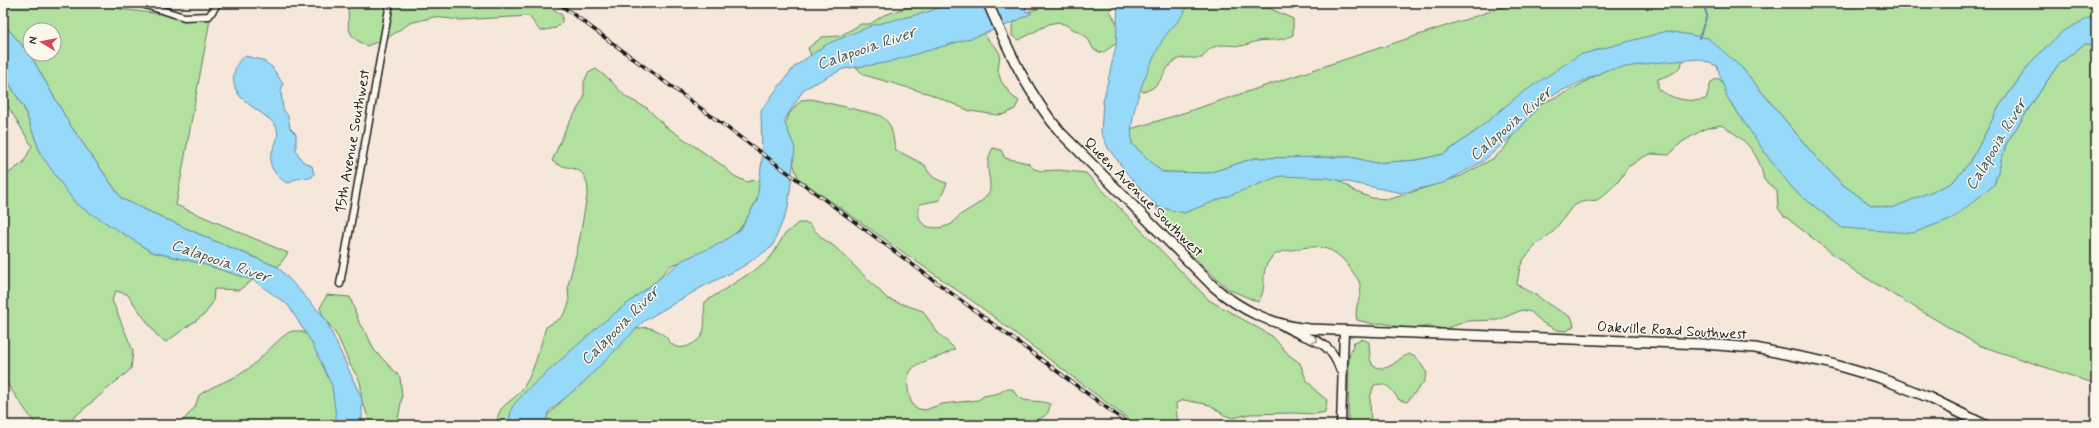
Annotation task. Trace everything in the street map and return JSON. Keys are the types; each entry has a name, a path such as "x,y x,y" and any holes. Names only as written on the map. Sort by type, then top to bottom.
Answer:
{"main road":[{"name":"Queen Avenue Southwest","path":"988,3 1020,75 1053,123 1213,286 1236,305 1280,324 1302,329 1344,331"},
{"name":"Oakville Road Southwest","path":"1344,331 1473,334 1704,344 1755,348 1825,362 1880,378 1943,404 1985,425"}],"street":[{"path":"139,3 184,17 209,16 218,3"},
{"name":"15th Avenue Southwest","path":"340,284 390,3"},
{"path":"1280,324 1296,334 1314,339 1327,347 1337,360 1342,376"},
{"path":"1341,425 1344,331"}],"green space":[{"path":"3,3 113,3 119,9 210,20 176,205 288,253 278,267 212,240 122,199 70,125 34,62 62,62 62,22 22,22 22,45 3,23"},
{"path":"348,3 545,3 562,15 562,22 556,28 540,31 529,16 460,20 434,17 410,23 389,37 367,46 359,42 351,33 348,23"},
{"path":"921,3 964,3 990,42 996,47 1000,54 998,71 1001,81 1012,96 1019,101 1015,109 1005,114 997,115 970,111 930,94 864,75 853,64 811,56 808,48 822,37 840,36 861,24 870,24 884,15"},
{"path":"1060,3 1114,3 1110,11 1119,27 1117,43 1102,53 1094,50 1087,37 1058,22 1049,24 1019,40 1012,36 1012,26 1022,13"},
{"path":"1198,3 1230,3 1243,8 1269,8 1293,19 1293,35 1284,39 1258,41 1242,46 1218,46 1210,49 1202,58 1180,59 1168,67 1156,85 1143,92 1137,86 1178,5 1187,6"},
{"path":"1515,3 2096,3 2096,18 2089,18 2032,61 1999,107 1971,161 1952,183 1892,209 1871,205 1842,184 1813,154 1742,68 1667,31 1477,130 1444,154 1417,160 1376,163 1350,157 1255,158 1209,173 1162,172 1132,144 1130,129 1171,117"},
{"path":"2084,44 2096,45 2096,384 1978,345 1856,272 1783,215 1778,208 1777,191 1764,180 1762,170 1755,154 1744,141 1721,125 1704,129 1682,142 1669,155 1651,154 1643,157 1628,167 1618,182 1597,200 1581,202 1572,207 1553,232 1537,244 1524,259 1520,267 1517,284 1572,318 1574,326 1567,331 1557,330 1543,323 1531,312 1522,310 1498,320 1468,321 1444,329 1428,326 1414,330 1382,323 1373,324 1357,320 1356,310 1361,289 1359,281 1340,257 1334,252 1319,247 1284,251 1272,257 1265,269 1263,290 1258,302 1228,289 1190,254 1168,222 1157,210 1156,202 1170,210 1186,212 1207,199 1283,175 1336,178 1356,192 1372,198 1389,199 1397,197 1461,176 1494,158 1504,149 1517,128 1543,103 1569,91 1609,68 1624,62 1683,60 1676,71 1670,75 1658,79 1658,89 1675,98 1694,101 1706,99 1711,82 1718,78 1726,88 1734,109 1745,118 1842,228 1994,185 2006,144 2057,66"},
{"path":"596,69 609,79 626,97 647,108 665,126 722,165 734,176 747,182 754,180 763,182 750,212 741,227 732,237 695,259 672,265 656,282 616,314 597,332 561,368 509,425 498,425 501,410 524,387 532,371 546,327 561,318 569,303 568,286 579,242 588,190 584,175 580,171 558,165 552,161 566,128 584,98 584,82 588,73"},
{"path":"3,73 24,108 41,155 152,252 200,263 253,280 239,290 214,289 213,302 205,314 166,342 158,337 127,294 116,291 112,300 133,351 131,369 65,425 36,425 3,378 3,177 23,163 32,146 3,98"},
{"path":"811,99 879,115 884,118 892,130 896,150 925,165 933,177 947,183 940,200 920,204 919,212 922,223 932,228 952,224 955,219 980,203 988,194 990,185 988,162 993,148 1001,150 1005,158 1028,163 1034,169 1042,171 1059,170 1086,173 1209,300 1272,336 1289,355 1300,363 1306,379 1317,392 1327,400 1325,412 1316,414 1250,414 1233,418 1224,415 1210,405 1184,400 1176,403 1177,419 1181,425 1136,425 978,305 798,178 783,132 789,114 801,100"},
{"path":"798,223 808,223 822,238 835,247 888,299 923,311 937,332 955,349 919,364 911,371 909,375 908,388 910,398 915,408 925,410 942,404 978,400 984,396 999,393 1006,389 1013,389 1019,398 1023,400 1050,404 1045,416 1025,425 538,425 630,332 639,328 653,329 662,333 674,346 678,347 691,345 698,340 703,333 705,302 764,264 773,254 784,235"},
{"path":"327,295 350,297 360,325 367,334 374,350 400,377 402,397 397,425 370,425 365,408 361,402 361,386 359,379 350,365 338,337 323,316 320,308"},
{"path":"292,331 300,331 308,335 332,368 347,425 179,425 195,407 199,395 248,369 283,337"},
{"path":"1362,339 1369,342 1370,359 1373,366 1379,368 1388,367 1409,354 1417,358 1427,373 1424,382 1407,402 1399,400 1392,390 1386,386 1379,384 1374,385 1370,398 1371,425 1348,425 1349,357 1354,342"}],"water":[{"name":"Calapooia River","path":"948,3 1027,3 1025,11 1032,13 1012,23 975,37 885,63 843,69 804,89 784,121 795,148 788,208 772,247 739,269 702,287 644,321 583,383 549,411 545,425 508,425 512,407 525,392 601,324 683,260 721,243 741,229 757,200 762,159 761,110 794,67 827,44 873,25 928,12"},
{"name":"Calapooia River","path":"1118,3 1188,3 1183,14 1165,36 1156,52 1140,91 1133,118 1132,144 1162,172 1209,173 1255,158 1350,157 1376,163 1417,160 1444,154 1477,130 1519,95 1579,55 1667,31 1708,38 1742,68 1813,154 1842,184 1871,205 1892,208 1952,183 1971,161 1999,107 2032,61 2063,31 2089,18 2096,18 2096,45 2084,44 2057,66 2006,144 1994,185 1953,218 1913,233 1842,228 1794,190 1770,160 1727,97 1717,66 1699,59 1652,63 1607,70 1546,98 1518,131 1482,162 1443,183 1402,193 1328,178 1280,176 1184,213 1158,207 1130,177 1108,148 1101,132 1103,102 1116,46"},
{"name":"Calapooia River","path":"3,23 22,45 22,62 34,62 70,125 122,199 212,240 278,267 325,318 362,399 362,425 337,425 332,386 313,345 288,305 253,280 200,263 152,252 76,204 41,155 24,108 3,73"},
{"path":"245,56 262,60 272,67 283,84 281,92 283,109 288,116 290,128 296,134 296,150 302,161 312,166 314,174 312,177 295,179 288,183 284,182 272,168 270,162 271,156 278,133 276,126 242,98 234,83 236,66"}],"waterway":[{"path":"1699,38 1707,15 1703,3"}],"railway":[{"path":"558,3 1130,425"}]}
